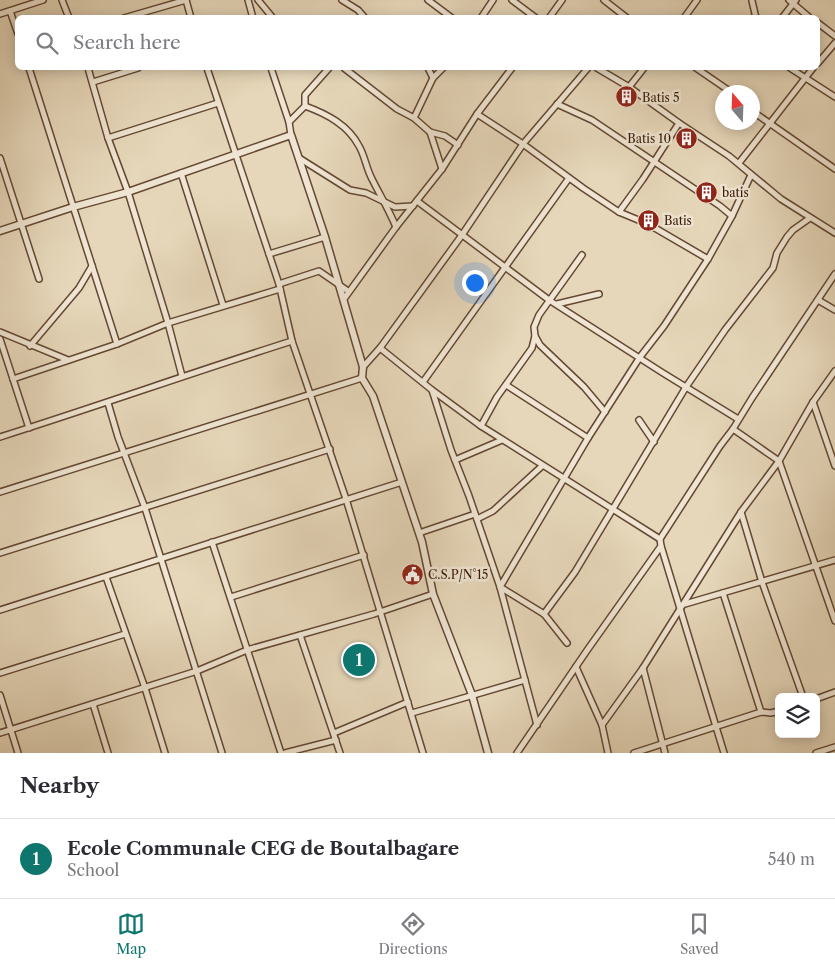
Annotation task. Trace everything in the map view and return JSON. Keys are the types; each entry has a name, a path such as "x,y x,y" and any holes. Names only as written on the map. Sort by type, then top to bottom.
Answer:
{"street":[{"path":"0,14 43,0"},
{"path":"62,0 68,15"},
{"path":"134,15 186,0 191,15"},
{"path":"249,0 252,15"},
{"path":"258,0 270,15"},
{"path":"342,0 362,15"},
{"path":"428,0 448,15"},
{"path":"483,15 493,0"},
{"path":"512,0 532,15"},
{"path":"551,15 562,0"},
{"path":"604,0 623,15"},
{"path":"686,15 697,0"},
{"path":"752,1 755,15"},
{"path":"784,15 792,1 807,15"},
{"path":"10,11 15,25"},
{"path":"820,25 835,36"},
{"path":"820,61 835,43"},
{"path":"30,70 117,344"},
{"path":"89,70 108,138 128,192 168,323 182,376"},
{"path":"93,82 132,70"},
{"path":"208,70 269,254 292,341 330,449 424,753"},
{"path":"272,70 325,236 364,367 362,378 373,396 419,532 433,594 472,695 488,753"},
{"path":"305,106 305,96 326,70"},
{"path":"347,70 397,108 414,118 430,132 445,136 458,145"},
{"path":"429,70 433,78"},
{"path":"414,118 433,78 441,70"},
{"path":"344,299 396,227 442,169 477,114 510,70"},
{"path":"364,367 380,348 462,235 523,144 586,70"},
{"path":"600,70 629,87 678,124 711,143 748,170 751,176 781,199 835,233"},
{"path":"629,87 642,70"},
{"path":"699,70 721,85"},
{"path":"793,70 835,97"},
{"path":"739,163 811,70"},
{"path":"108,138 218,103"},
{"path":"557,104 592,120 732,216"},
{"path":"289,122 305,106"},
{"path":"305,106 332,118 347,128 360,147 371,177 386,203 396,227"},
{"path":"477,114 619,212 648,224 708,259"},
{"path":"760,116 835,169"},
{"path":"619,212 655,162 678,124"},
{"path":"430,132 442,169"},
{"path":"0,231 73,207 128,192 291,135"},
{"path":"0,158 39,279"},
{"path":"299,158 350,190 366,193 395,207 413,206"},
{"path":"181,173 223,305"},
{"path":"500,587 588,438 640,357 664,326 708,259 732,216 751,176"},
{"path":"424,382 569,178"},
{"path":"417,201 549,300 738,419"},
{"path":"544,614 575,572 686,387 725,330 773,268 777,253 787,237 793,230 810,218"},
{"path":"269,254 325,236"},
{"path":"481,426 488,412 532,348 535,336 534,327 539,314 582,256"},
{"path":"30,346 79,288 92,266"},
{"path":"13,379 117,344 168,323 279,286 320,270 348,291"},
{"path":"724,753 660,539 835,274"},
{"path":"557,304 599,294"},
{"path":"818,300 835,310"},
{"path":"0,332 30,346 68,360"},
{"path":"535,336 540,345 584,387 605,412"},
{"path":"0,339 29,428"},
{"path":"0,437 292,341"},
{"path":"380,348 481,426 660,539"},
{"path":"602,725 643,668 685,604 740,512 779,461 813,402 835,371"},
{"path":"0,492 310,396 362,378"},
{"path":"506,385 588,438"},
{"path":"432,390 500,587 536,724"},
{"path":"813,402 834,458 835,466"},
{"path":"108,403 118,438 144,508 222,753"},
{"path":"639,420 654,442"},
{"path":"733,429 779,461 835,621"},
{"path":"455,460 502,440"},
{"path":"0,553 330,449"},
{"path":"419,532 493,511 542,466"},
{"path":"0,610 402,482"},
{"path":"740,512 762,582 802,693"},
{"path":"212,542 280,753"},
{"path":"517,753 661,546"},
{"path":"231,597 364,556"},
{"path":"685,604 835,560"},
{"path":"106,577 165,753"},
{"path":"500,587 544,614 567,643"},
{"path":"723,593 761,712"},
{"path":"0,733 197,671 248,650 433,594"},
{"path":"0,673 125,634"},
{"path":"300,635 340,753"},
{"path":"576,668 602,725 608,753"},
{"path":"643,668 665,753"},
{"path":"412,713 525,680"},
{"path":"820,698 835,692"},
{"path":"0,695 18,753"},
{"path":"334,733 408,702"},
{"path":"93,704 108,753"},
{"path":"634,753 761,712 775,712"},
{"path":"285,753 336,740"},
{"path":"816,753 835,747"}],"place":[{"name":"Batis 5","path":"626,97"},
{"name":"Batis 10","path":"687,138"},
{"name":"batis","path":"706,192"},
{"name":"Batis","path":"648,220"},
{"name":"C.S.P/N°15","path":"412,574"},
{"name":"Ecole Communale CEG de Boutalbagare","path":"359,660"}]}
